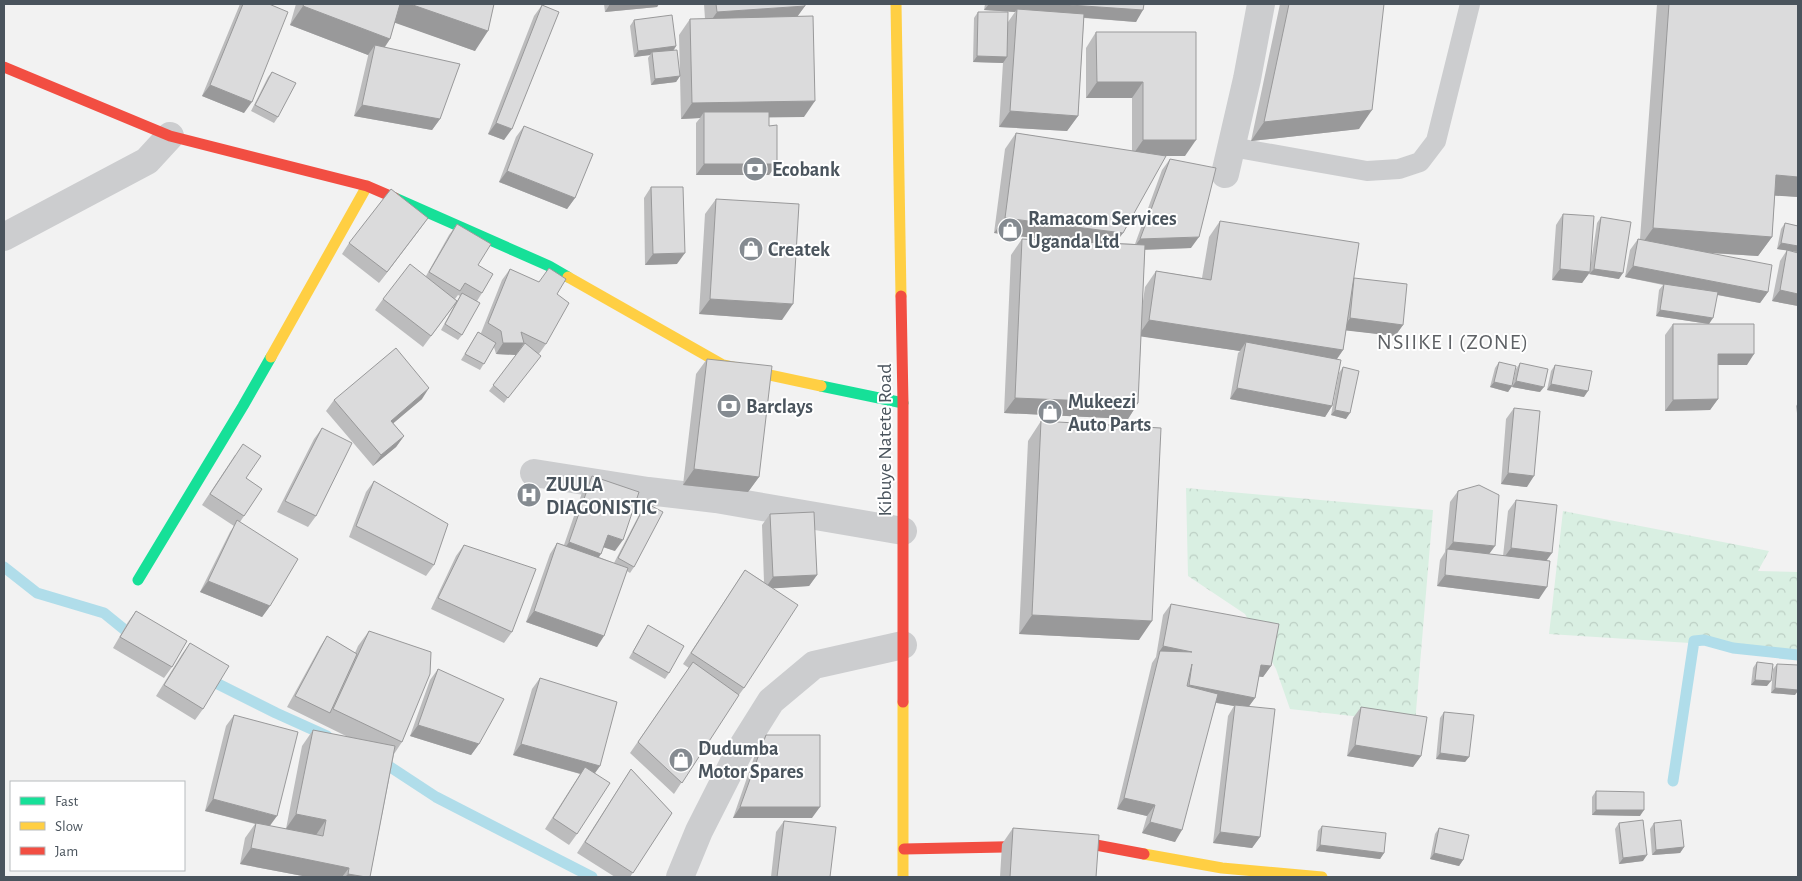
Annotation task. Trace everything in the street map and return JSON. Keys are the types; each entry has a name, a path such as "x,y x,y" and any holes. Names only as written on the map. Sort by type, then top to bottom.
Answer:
{"street":[{"name":"Kibuye Natete Road","path":"896,4 904,403 903,877"},
{"path":"1225,174 1247,79 1261,4"},
{"path":"4,67 170,136 366,186 549,266 723,365 904,403"},
{"path":"4,237 147,161 170,136"},
{"path":"138,580 243,406 366,186"},
{"path":"534,473 648,491 716,499 903,530"},
{"path":"680,877 708,813 739,752 771,701 814,665 903,645"},
{"path":"904,849 1096,845 1222,868 1322,877"}],"lane":[{"path":"1232,147 1367,170 1399,169 1420,162 1436,141 1470,4"}],"green space":[{"path":"1186,488 1433,510 1415,723 1290,709 1276,669 1245,614 1188,576"},
{"path":"1563,511 1769,551 1758,571 1798,572 1798,650 1549,634"}],"building":[{"path":"243,4 269,4 288,12 252,102 210,85"},
{"path":"304,4 400,4 390,39 303,6"},
{"path":"410,4 494,4 488,31"},
{"path":"716,4 805,4 805,6 717,12"},
{"path":"1055,4 1144,4 1143,10"},
{"path":"1289,4 1384,4 1372,110 1264,122"},
{"path":"1669,4 1798,4 1798,177 1776,175 1772,237 1653,228"},
{"path":"542,5 559,12 512,129 496,123"},
{"path":"1017,9 1084,14 1078,116 1010,111"},
{"path":"978,12 1008,12 1007,57 977,56"},
{"path":"672,15 676,46 638,51 634,20"},
{"path":"813,16 815,101 692,103 690,19"},
{"path":"1096,32 1196,32 1196,140 1143,140 1143,82 1097,82"},
{"path":"375,45 460,64 440,119 362,105"},
{"path":"677,50 680,76 655,79 652,52"},
{"path":"272,72 296,83 278,117 255,105"},
{"path":"704,112 769,112 769,126 777,125 777,164 704,164"},
{"path":"524,126 593,154 575,198 507,171"},
{"path":"1016,133 1166,156 1123,233 1005,218"},
{"path":"1170,159 1216,168 1199,237 1140,239"},
{"path":"651,187 683,187 685,253 653,254"},
{"path":"391,189 428,218 387,272 349,243"},
{"path":"716,199 799,204 793,304 710,299"},
{"path":"1563,214 1594,216 1590,272 1560,269"},
{"path":"1601,217 1631,222 1623,273 1594,269"},
{"path":"1220,221 1359,243 1343,350 1149,320 1156,271 1211,280"},
{"path":"1785,223 1798,226 1798,246 1781,243"},
{"path":"457,224 491,244 478,265 493,274 482,293 465,283 460,291 429,272"},
{"path":"1022,239 1145,245 1138,403 1015,398"},
{"path":"1638,239 1772,265 1768,292 1633,266"},
{"path":"1787,250 1798,253 1798,294 1780,290"},
{"path":"410,264 457,301 431,336 383,299"},
{"path":"549,268 566,279 557,294 569,303 546,344 521,332 524,343 503,343 501,331 488,323 510,269 539,282"},
{"path":"1354,278 1407,284 1403,325 1350,318"},
{"path":"1664,284 1718,292 1713,318 1660,310"},
{"path":"462,293 480,303 462,335 445,324"},
{"path":"1673,324 1754,324 1754,354 1718,354 1718,399 1673,400"},
{"path":"478,332 496,343 484,364 465,354"},
{"path":"1246,342 1341,360 1332,406 1237,388"},
{"path":"525,343 541,356 508,398 493,385"},
{"path":"396,348 429,388 391,421 404,436 381,455 334,400"},
{"path":"707,359 772,366 759,477 694,469"},
{"path":"1499,362 1516,366 1512,386 1494,382"},
{"path":"1520,363 1548,369 1544,387 1516,381"},
{"path":"1555,365 1592,371 1588,391 1551,384"},
{"path":"1343,367 1359,371 1350,413 1335,410"},
{"path":"1514,408 1540,411 1534,476 1508,473"},
{"path":"1041,421 1161,428 1152,621 1032,615"},
{"path":"322,428 352,443 316,516 285,501"},
{"path":"243,444 261,456 246,478 262,489 244,516 210,494"},
{"path":"592,476 639,492 623,540 608,535 601,554 569,542"},
{"path":"374,481 448,524 434,565 356,526"},
{"path":"1479,485 1499,495 1495,546 1453,542 1458,491"},
{"path":"1516,500 1557,505 1552,553 1511,548"},
{"path":"646,503 663,512 634,567 618,558"},
{"path":"814,512 817,575 773,577 770,514"},
{"path":"237,520 298,559 270,606 208,581"},
{"path":"557,543 628,568 604,636 534,611"},
{"path":"464,545 536,569 512,632 438,598"},
{"path":"1447,549 1550,561 1547,587 1445,575"},
{"path":"745,570 798,605 744,688 691,653"},
{"path":"1171,604 1279,624 1271,666 1261,665 1255,698 1189,685 1192,664 1187,686 1218,694 1182,830 1150,822 1155,805 1124,798 1160,651 1192,652 1163,646"},
{"path":"136,611 187,641 172,667 120,637"},
{"path":"648,625 684,646 669,673 633,652"},
{"path":"369,631 431,652 430,674 402,742 333,709"},
{"path":"327,636 357,654 330,713 295,696"},
{"path":"190,643 229,666 203,709 164,685"},
{"path":"693,662 739,695 682,783 638,742"},
{"path":"1757,662 1773,664 1771,681 1755,680"},
{"path":"1777,664 1798,665 1798,690 1775,688"},
{"path":"438,669 504,699 479,744 418,725"},
{"path":"540,678 617,702 600,766 521,744"},
{"path":"1235,705 1275,709 1260,837 1220,832"},
{"path":"1361,707 1427,717 1421,756 1355,745"},
{"path":"1444,712 1474,715 1469,757 1440,753"},
{"path":"234,715 298,732 277,816 213,799"},
{"path":"313,730 395,746 370,877 348,874 349,868 251,848 256,823 323,836 326,820 296,814"},
{"path":"766,735 820,735 820,807 740,807"},
{"path":"585,767 610,783 577,834 553,818"},
{"path":"631,769 672,813 633,873 585,842"},
{"path":"1596,791 1644,792 1644,810 1596,810"},
{"path":"1643,820 1647,855 1623,858 1619,823"},
{"path":"1681,820 1684,847 1656,850 1654,823"},
{"path":"784,821 836,827 830,877 777,877"},
{"path":"1322,826 1386,833 1384,853 1320,845"},
{"path":"1013,828 1099,835 1096,877 1010,877"},
{"path":"1439,828 1469,835 1463,860 1434,853"}],"waterway":[{"path":"4,567 37,593 104,613 136,639"},
{"path":"1673,781 1694,641 1704,640 1733,648 1798,655"},
{"path":"204,677 327,736"},
{"path":"378,759 436,797 592,877"}],"traffic: fast":[{"path":"395,198 549,266 568,277"},
{"path":"138,580 271,357"},
{"path":"821,386 903,403"}],"traffic: slow":[{"path":"896,4 901,296"},
{"path":"271,357 367,186"},
{"path":"568,277 723,365 821,386"},
{"path":"903,702 903,877"},
{"path":"1144,854 1222,868 1322,877"}],"traffic: jam":[{"path":"4,67 170,136 367,186 395,198"},
{"path":"901,296 903,702"},
{"path":"904,849 1096,845 1144,854"}],"place":[{"name":"Ecobank","path":"755,169"},
{"name":"Ramacom Services Uganda Ltd","path":"1010,230"},
{"name":"Createk","path":"751,249"},
{"name":"Barclays","path":"729,406"},
{"name":"Mukeezi Auto Parts","path":"1050,412"},
{"name":"ZUULA DIAGONISTIC","path":"529,495"},
{"name":"Dudumba Motor Spares","path":"681,760"}],"district":[{"name":"NSIIKE I (ZONE)","path":"1453,341"}]}
